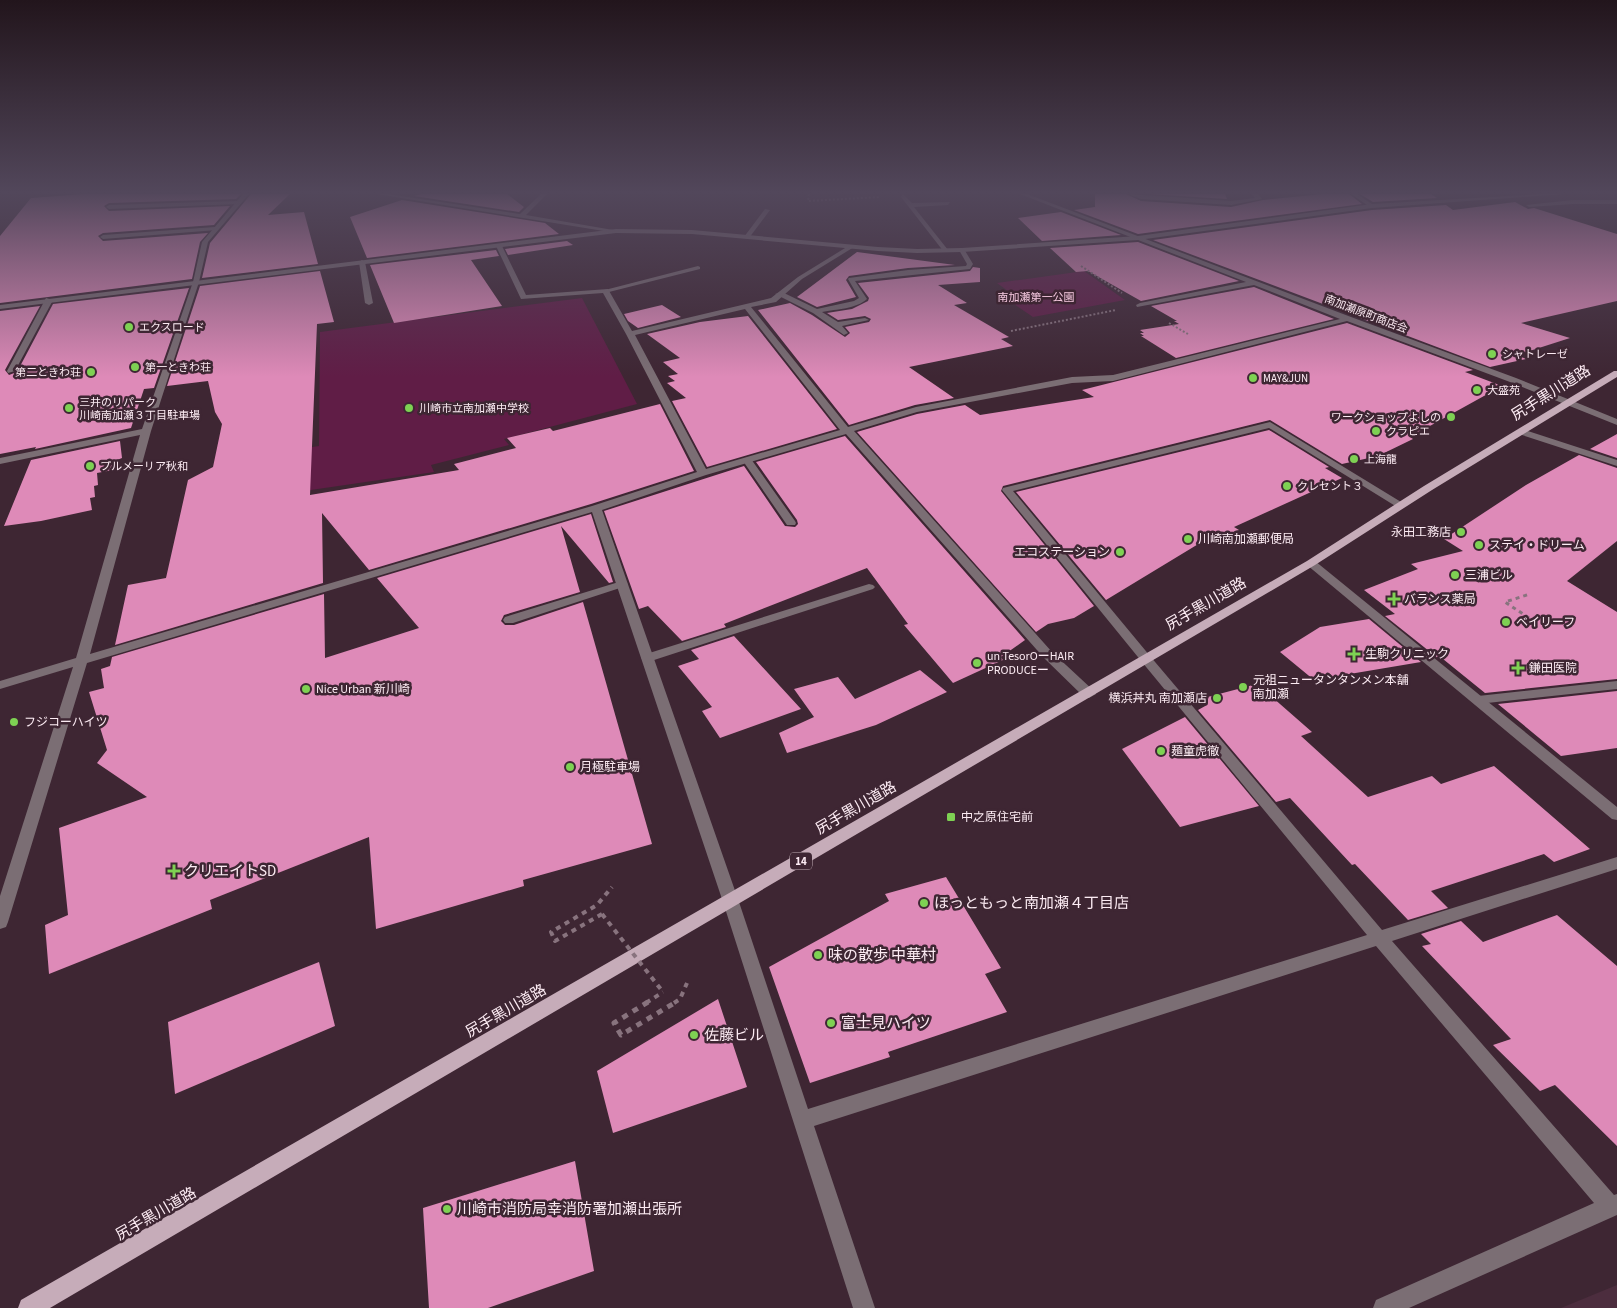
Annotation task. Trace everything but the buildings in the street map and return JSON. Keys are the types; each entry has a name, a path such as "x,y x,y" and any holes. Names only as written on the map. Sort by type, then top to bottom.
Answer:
{"main road":[{"name":"尻手黒川道路","path":"29,1308 1089,694 1311,563 1401,504 1617,373"}],"street":[{"path":"0,922 82,660 146,431 196,282 202,255"},
{"path":"0,306 422,255"},
{"path":"504,255 524,296 605,291 698,268"},
{"path":"630,334 773,300 800,278 837,255"},
{"path":"816,311 856,303 863,299 851,280 908,272 968,268 970,264 965,255"},
{"name":"南加瀬原町商店会","path":"1182,255 1617,422"},
{"path":"362,262 369,303"},
{"path":"1140,305 1254,283"},
{"path":"605,291 630,334 703,473"},
{"path":"780,294 816,311 837,325 844,333"},
{"path":"11,370 49,300"},
{"path":"747,307 847,431 1048,655 1089,694"},
{"path":"0,685 596,508 703,473 916,410 1072,380 1113,378 1348,319"},
{"path":"837,325 865,320"},
{"path":"1384,1308 1614,1205 1379,938 1007,490 1270,425 1401,504"},
{"path":"0,461 146,431"},
{"path":"1522,432 1617,463"},
{"path":"748,461 791,523"},
{"path":"596,508 731,902 864,1308"},
{"path":"1311,563 1617,815"},
{"path":"509,620 622,584"},
{"path":"647,658 869,587"},
{"path":"1478,700 1617,685"},
{"path":"802,1120 1617,863"}],"path":[{"path":"1011,331 1140,305"},
{"path":"1529,618 1504,602 1530,594"},
{"path":"612,887 597,905 551,932 554,941 602,914 663,992 614,1022 621,1036 680,999 687,983"}],"shaded area":[{"path":"1617,1285 1617,1308 1561,1308"}],"green space":[{"name":"南加瀬第一公園","path":"1084,271 1125,300 1033,317 1008,300 1016,297 997,283"},
{"path":"582,298 637,404 504,439 509,445 431,465 434,472 304,491 306,448 319,446 320,332"}],"place":[{"name":"エクスロード","path":"129,327"},
{"name":"シャトレーゼ","path":"1492,354"},
{"name":"第一ときわ荘","path":"135,367"},
{"name":"第二ときわ荘","path":"91,372"},
{"name":"MAY&JUN","path":"1253,378"},
{"name":"大盛苑","path":"1477,390"},
{"name":"三井のリパーク 川崎南加瀬３丁目駐車場","path":"69,408"},
{"name":"川崎市立南加瀬中学校","path":"409,408"},
{"name":"ワークショップよしの","path":"1451,417"},
{"name":"クラピエ","path":"1376,431"},
{"name":"上海龍","path":"1354,459"},
{"name":"プルメーリア秋和","path":"90,466"},
{"name":"クレセント３","path":"1287,486"},
{"name":"永田工務店","path":"1461,532"},
{"name":"川崎南加瀬郵便局","path":"1188,539"},
{"name":"ステイ・ドリーム","path":"1479,545"},
{"name":"エコステーション","path":"1120,552"},
{"name":"三浦ビル","path":"1455,575"},
{"name":"バランス薬局","path":"1394,599"},
{"name":"ベイリーフ","path":"1506,622"},
{"name":"生駒クリニック","path":"1354,654"},
{"name":"un TesorOーHAIR PRODUCEー","path":"977,663"},
{"name":"鎌田医院","path":"1518,668"},
{"name":"元祖ニュータンタンメン本舗 南加瀬","path":"1243,687"},
{"name":"Nice Urban 新川崎","path":"306,689"},
{"name":"横浜丼丸 南加瀬店","path":"1217,698"},
{"name":"フジコーハイツ","path":"14,722"},
{"name":"麺童虎徹","path":"1161,751"},
{"name":"月極駐車場","path":"570,767"},
{"name":"中之原住宅前","path":"951,817"},
{"name":"クリエイトSD","path":"174,871"},
{"name":"ほっともっと南加瀬４丁目店","path":"924,903"},
{"name":"味の散歩 中華村","path":"818,955"},
{"name":"富士見ハイツ","path":"831,1023"},
{"name":"佐藤ビル","path":"694,1035"},
{"name":"川崎市消防局幸消防署加瀬出張所","path":"447,1209"}]}
